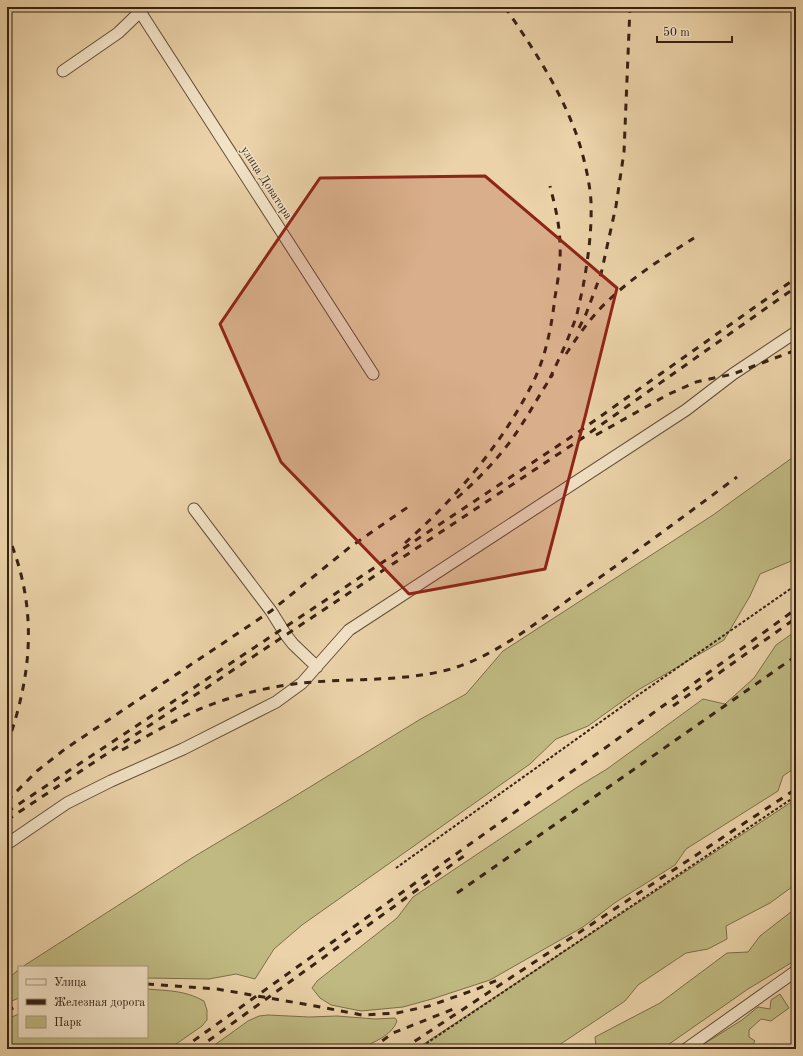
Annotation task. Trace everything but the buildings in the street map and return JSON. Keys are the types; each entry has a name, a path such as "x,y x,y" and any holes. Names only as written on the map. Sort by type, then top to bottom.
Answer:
{"street":[{"path":"62,71 118,33 141,9"},
{"name":"улица Доватора","path":"141,9 373,374"},
{"path":"7,844 67,803 111,781 183,749 276,702 302,683 349,630 686,410 733,374 796,332"},
{"path":"194,509 293,644 317,667"},
{"path":"686,1049 796,971"}],"path":[{"path":"396,868 634,698 796,585"},
{"path":"418,1049 796,796"}],"highlighted area":[{"path":"485,176 617,288 545,569 409,594 281,462 220,324 320,178"}],"green space":[{"path":"796,455 796,559 760,574 750,596 724,640 638,690 588,726 556,739 530,764 302,925 274,949 255,979 236,974 209,979 148,978 148,966 24,966 195,856 419,720 466,694 503,651 713,515"},
{"path":"796,631 796,767 783,776 778,791 686,849 675,865 616,902 583,927 490,980 403,1007 361,1011 331,1005 320,998 312,988 317,981 397,918 413,897 579,786 607,769 703,699 725,704 754,678 776,645"},
{"path":"796,799 796,884 770,903 726,926 727,939 708,949 686,953 638,985 625,1001 553,1049 416,1049"},
{"path":"796,908 796,960 748,989 662,1049 595,1049 595,1037 660,1003 727,953 748,952 760,936"},
{"path":"18,970 18,998 7,1003 7,980"},
{"path":"148,989 183,993 197,997 204,1001 207,1010 207,1020 202,1026 169,1049 7,1049 7,1019 18,1014 18,1038 148,1038"},
{"path":"780,994 789,1008 771,1021 761,1019 749,1030 749,1037 755,1041 750,1049 696,1049 742,1020 758,1007 770,1009 771,1000"},
{"path":"259,1016 309,1017 337,1016 375,1019 395,1018 397,1021 395,1026 387,1035 360,1049 209,1049 248,1021"}],"railway":[{"path":"505,7 542,63 565,107 582,151 590,193 590,234 583,287 577,314 565,346 550,378"},
{"path":"579,328 586,314 601,274 616,206 624,152 630,7"},
{"path":"405,543 443,506 479,466 510,423 536,376 548,337 560,265 559,231 550,186"},
{"path":"566,354 587,324 612,297 642,273 694,238"},
{"path":"7,812 577,433 796,278"},
{"path":"7,820 581,439 796,287"},
{"path":"596,435 667,395 696,382 733,374 796,350"},
{"path":"457,498 483,474 506,447 553,374"},
{"path":"122,750 166,725 193,712 246,693 274,687 320,681 393,678 429,674 447,670 481,657 529,628 636,552 737,477"},
{"path":"7,801 37,771 65,749 271,611 350,547 408,507"},
{"path":"7,533 17,560 24,587 28,639 27,665 22,691 16,718 7,745"},
{"path":"182,1049 612,743 796,609"},
{"path":"673,706 796,618"},
{"path":"457,893 796,656"},
{"path":"403,1049 796,789"},
{"path":"197,1049 468,853"},
{"path":"148,984 217,989 362,1015 397,1013 429,1006 477,989 502,978"},
{"path":"7,1011 18,1006"},
{"path":"371,1049 393,1033 456,1008"}]}
